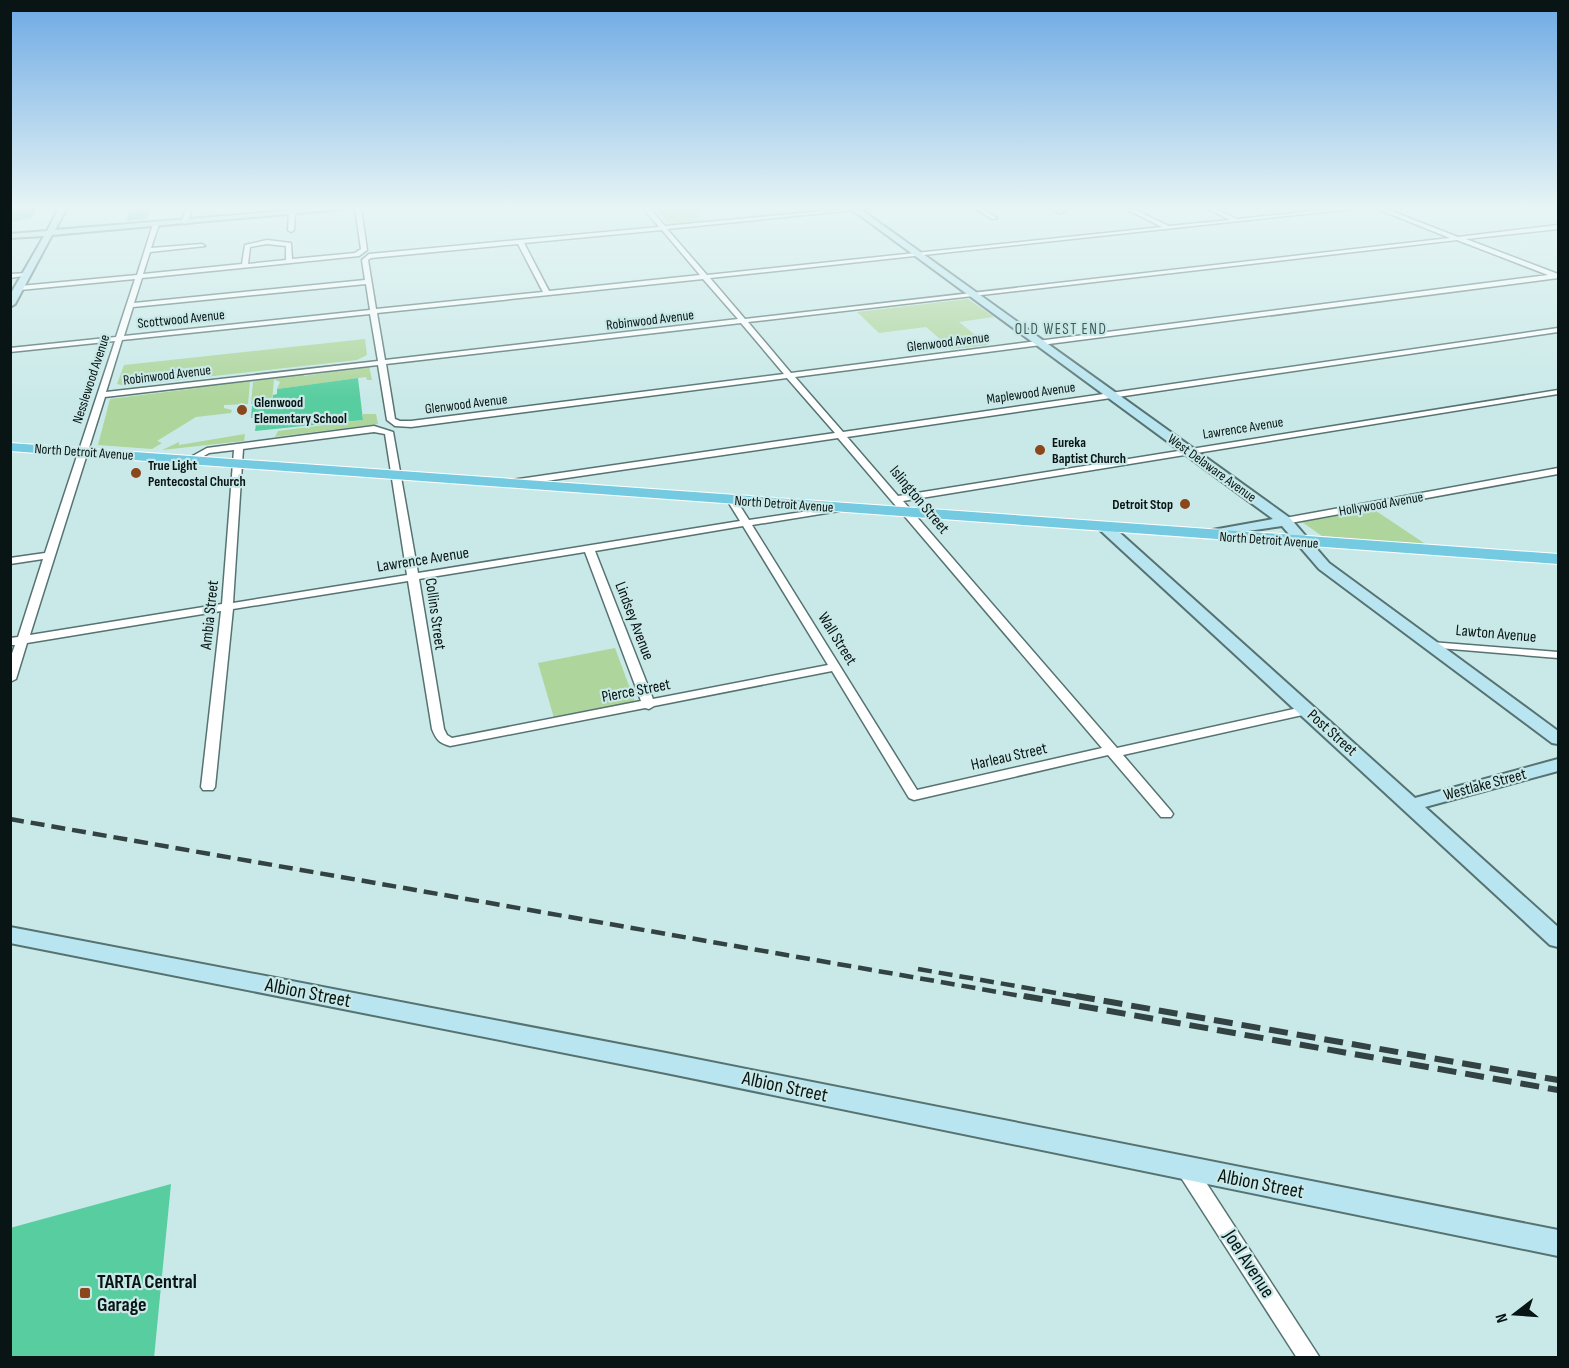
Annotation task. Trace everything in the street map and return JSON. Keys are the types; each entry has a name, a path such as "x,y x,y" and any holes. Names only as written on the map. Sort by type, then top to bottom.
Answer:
{"main road":[{"name":"North Detroit Avenue","path":"10,447 238,464 270,463 398,475 1105,526 1203,536 1558,559"}],"street":[{"name":"Nesslewood Avenue","path":"10,679 141,272"},
{"path":"20,288 184,272"},
{"path":"366,272 381,363"},
{"path":"536,272 547,293"},
{"name":"Islington Street","path":"701,272 1166,814"},
{"name":"Scottwood Avenue","path":"10,350 753,272"},
{"name":"West Delaware Avenue","path":"943,272 1285,521 1324,566 1558,739"},
{"name":"Robinwood Avenue","path":"101,395 1169,272"},
{"path":"10,276 27,274"},
{"path":"10,304 27,274"},
{"name":"Glenwood Avenue","path":"381,363 391,420 398,424 411,424 1558,276"},
{"path":"130,304 368,282"},
{"name":"Maplewood Avenue","path":"507,483 1558,330"},
{"name":"Lawrence Avenue","path":"896,499 1558,392"},
{"name":"Collins Street","path":"239,447 380,429 391,435 438,729 442,738"},
{"path":"192,460 207,451 239,447"},
{"name":"Ambia Street","path":"207,787 228,607 239,447"},
{"name":"Hollywood Avenue","path":"1203,536 1558,471"},
{"name":"Wall Street","path":"732,500 914,795"},
{"name":"Lawrence Avenue","path":"10,642 840,508"},
{"name":"Post Street","path":"1105,526 1558,939"},
{"name":"Lindsey Avenue","path":"589,549 649,705"},
{"path":"10,561 50,555"},
{"name":"Lawton Avenue","path":"1431,645 1558,655"},
{"name":"Pierce Street","path":"442,738 450,742 462,741 836,667"},
{"name":"Harleau Street","path":"914,795 1307,710"},
{"name":"Westlake Street","path":"1412,805 1558,765"},
{"name":"Albion Street","path":"10,935 666,1062 1187,1170 1558,1243"},
{"name":"Joel Avenue","path":"1187,1170 1310,1358"}],"green space":[{"path":"968,299 994,317 959,322 988,345 952,349 926,327 879,333 857,312"},
{"path":"365,339 367,355 357,360 126,386 117,384 124,365"},
{"path":"369,366 372,380 367,380 366,377 277,389 280,382 274,379 272,401 251,404 253,382 263,381 250,382 248,404 224,405 224,408 232,410 231,413 196,417 157,441 162,443 152,449 98,445 110,399 198,388 124,395 304,374 304,376"},
{"path":"363,414 376,414 378,424 275,437 278,431 363,420"},
{"path":"245,434 244,441 162,450 179,442 179,445"},
{"path":"1373,509 1427,545 1322,536 1302,522"},
{"path":"615,648 635,702 554,718 538,663"}],"building":[{"name":"Glenwood Elementary School","path":"358,378 363,420 255,431 257,417 251,418 252,406 272,404 273,395 277,394 277,389"},
{"name":"TARTA Central Garage","path":"171,1184 154,1358 10,1358 10,1228"}],"railway":[{"path":"10,819 1032,998"},
{"path":"918,969 1085,998"},
{"path":"1024,996 1558,1090"},
{"path":"1076,996 1558,1080"}],"place":[{"name":"Glenwood Elementary School","path":"242,410"},
{"name":"Eureka Baptist Church","path":"1040,450"},
{"name":"True Light Pentecostal Church","path":"136,473"},
{"name":"Detroit Stop","path":"1185,504"},
{"name":"TARTA Central Garage","path":"85,1293"}],"district":[{"name":"OLD WEST END","path":"1061,329"}]}
